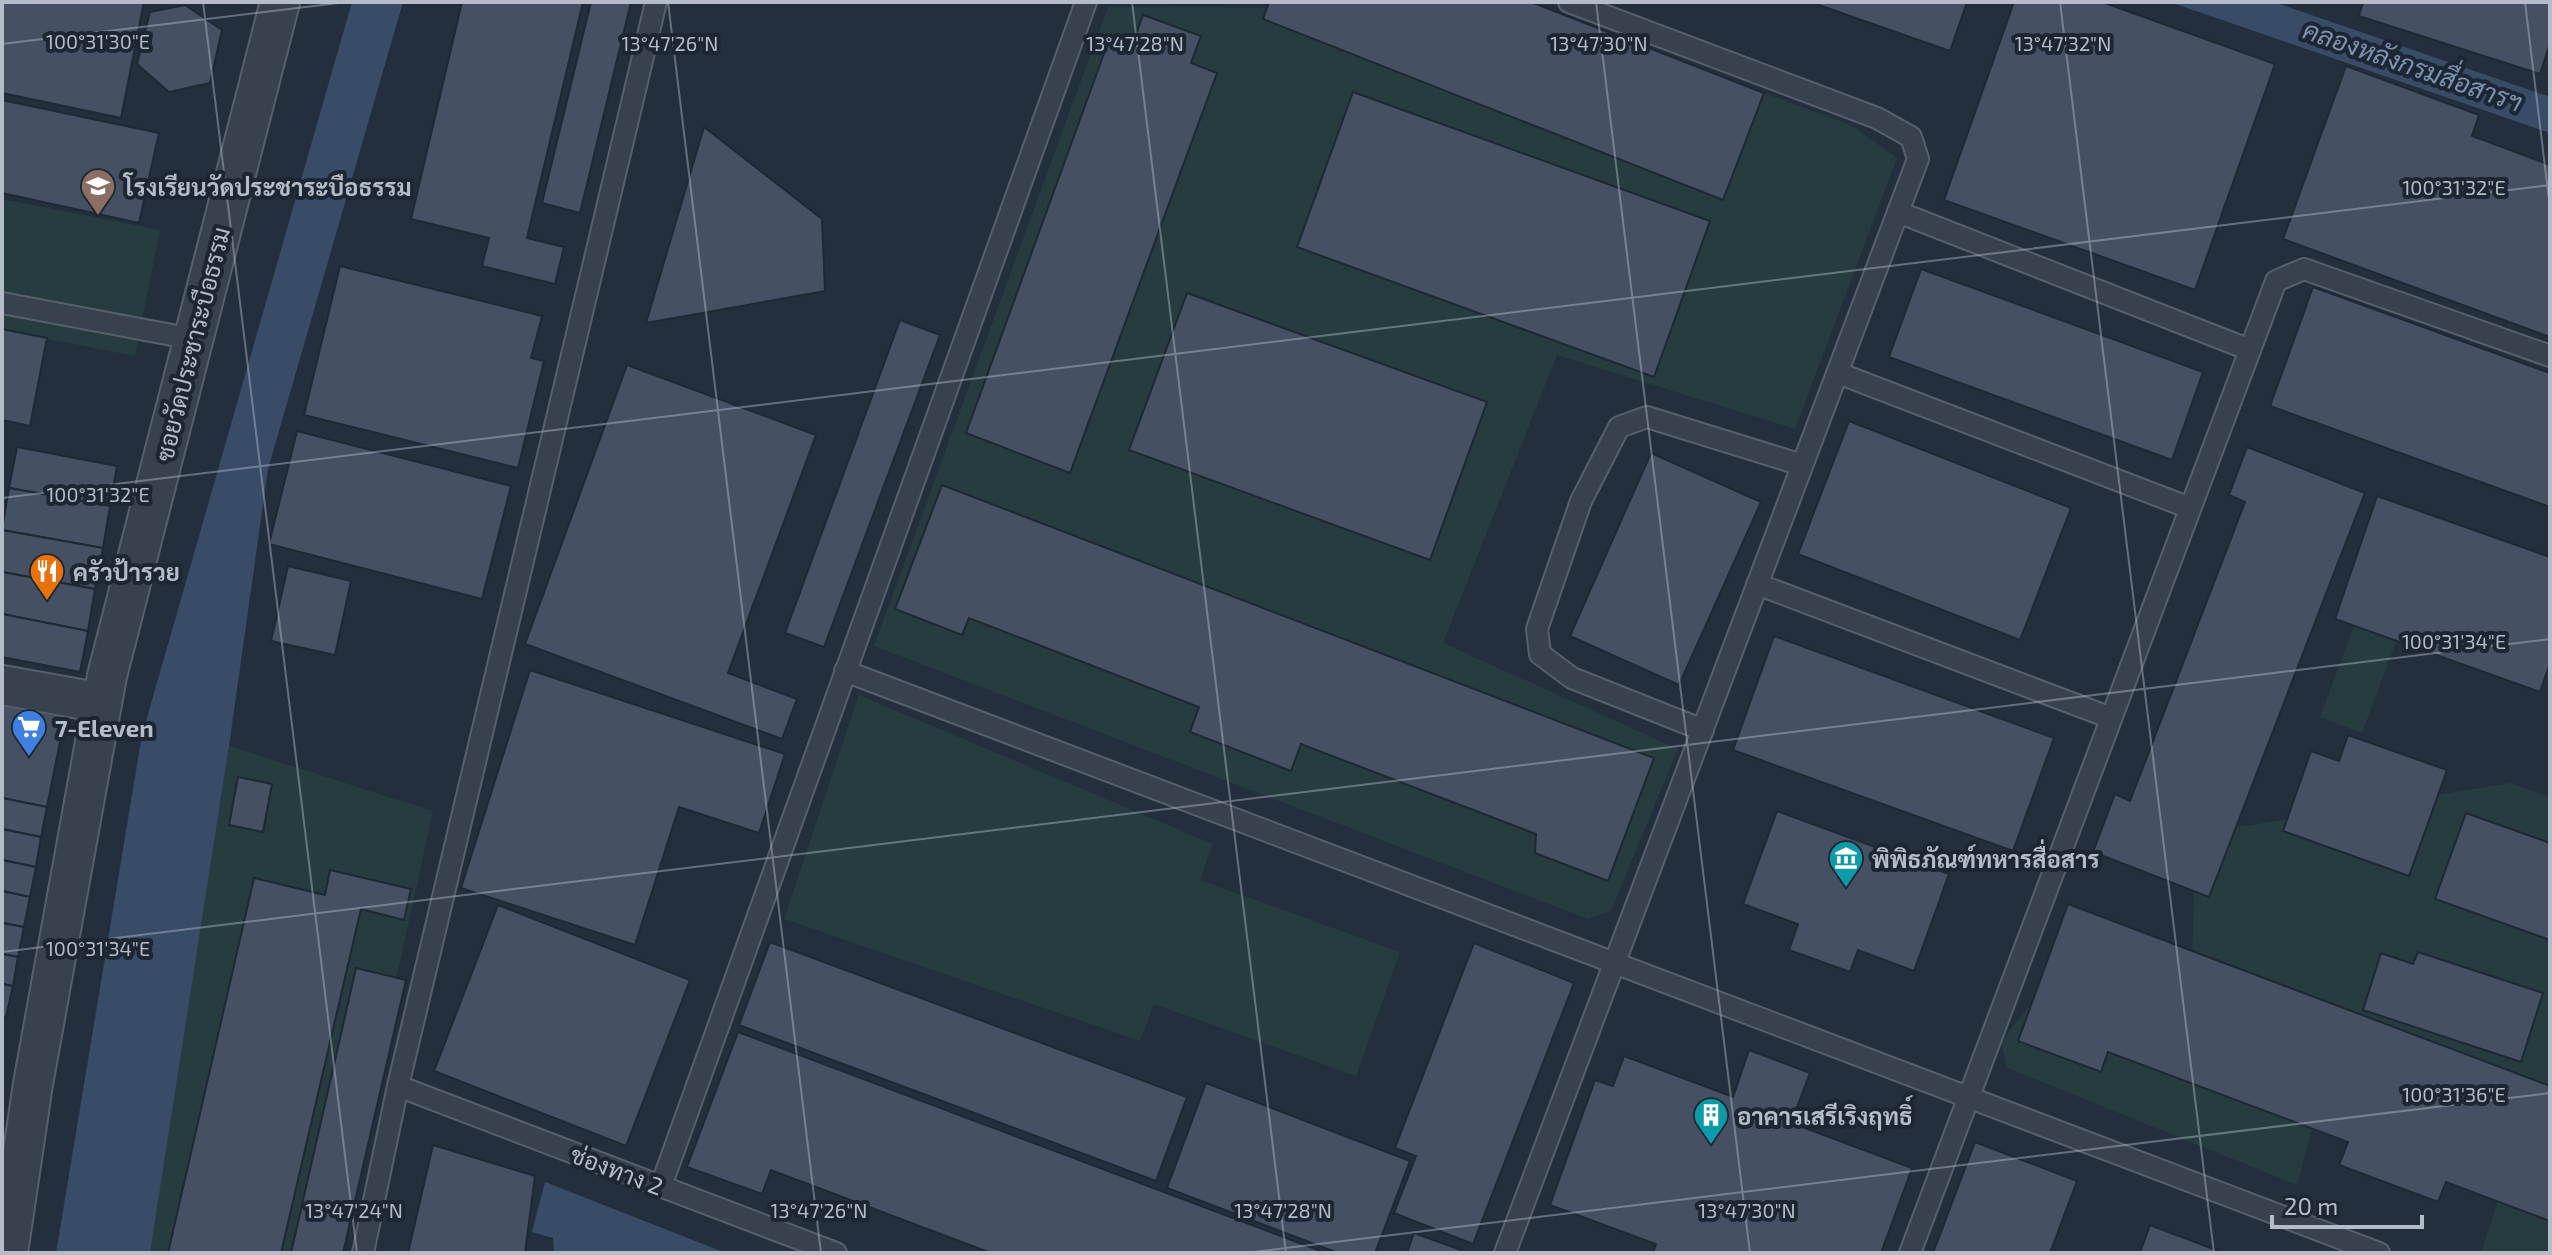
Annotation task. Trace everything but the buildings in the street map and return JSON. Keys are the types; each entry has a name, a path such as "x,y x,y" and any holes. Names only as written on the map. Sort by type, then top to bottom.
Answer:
{"street":[{"name":"ซอยวัดประชาระบือธรรม","path":"8,1253 18,1080 102,703 280,2"},
{"path":"2,685 102,703"}],"lane":[{"path":"363,1253 398,1086 656,2"},
{"path":"661,1186 1086,2"},
{"path":"1505,1253 1918,159 1911,137 1877,118 1569,2"},
{"path":"1898,212 2250,350"},
{"path":"1910,1253 2276,281 2304,269 2550,356"},
{"path":"2,303 193,339"},
{"path":"1838,373 2190,508"},
{"path":"1703,730 1572,678 1540,654 1537,629 1581,501 1619,427 1647,417 1802,465"},
{"path":"1757,584 2111,718"},
{"path":"845,671 2379,1253"},
{"name":"ช่องทาง 2","path":"398,1086 836,1253"}],"green space":[{"path":"1108,7 1313,8 1764,93 1851,125 1897,158 1795,429 1557,355 1443,643 1678,749 1611,911 1588,919 874,646"},
{"path":"2,199 160,230 135,356 2,330"},
{"path":"2354,626 2396,642 2362,733 2320,717"},
{"path":"859,695 1213,844 1200,880 1400,952 1356,1076 1154,1004 1140,1041 784,919"},
{"path":"229,746 433,811 336,1253 150,1253"},
{"path":"2511,783 2550,797 2550,1122 2192,969 2195,834"},
{"path":"2031,1004 2019,1041 2100,1072 2108,1052 2312,1129 2297,1185 2007,1068 2001,1042"},
{"path":"2498,1201 2550,1220 2550,1253 2481,1253"}],"water":[{"path":"352,2 403,2 268,469 229,746 150,1253 56,1253 142,735"},
{"name":"คลองหลังกรมสื่อสารฯ","path":"2170,2 2274,2 2550,97 2550,133"},
{"path":"545,1182 726,1253 554,1253 553,1238 532,1232"}],"place":[{"name":"โรงเรียนวัดประชาระบือธรรม","path":"98,217"},
{"name":"ครัวป้ารวย","path":"47,602"},
{"name":"7-Eleven","path":"29,758"},
{"name":"พิพิธภัณฑ์ทหารสื่อสาร","path":"1846,889"},
{"name":"อาคารเสรีเริงฤทธิ์","path":"1711,1146"}]}
